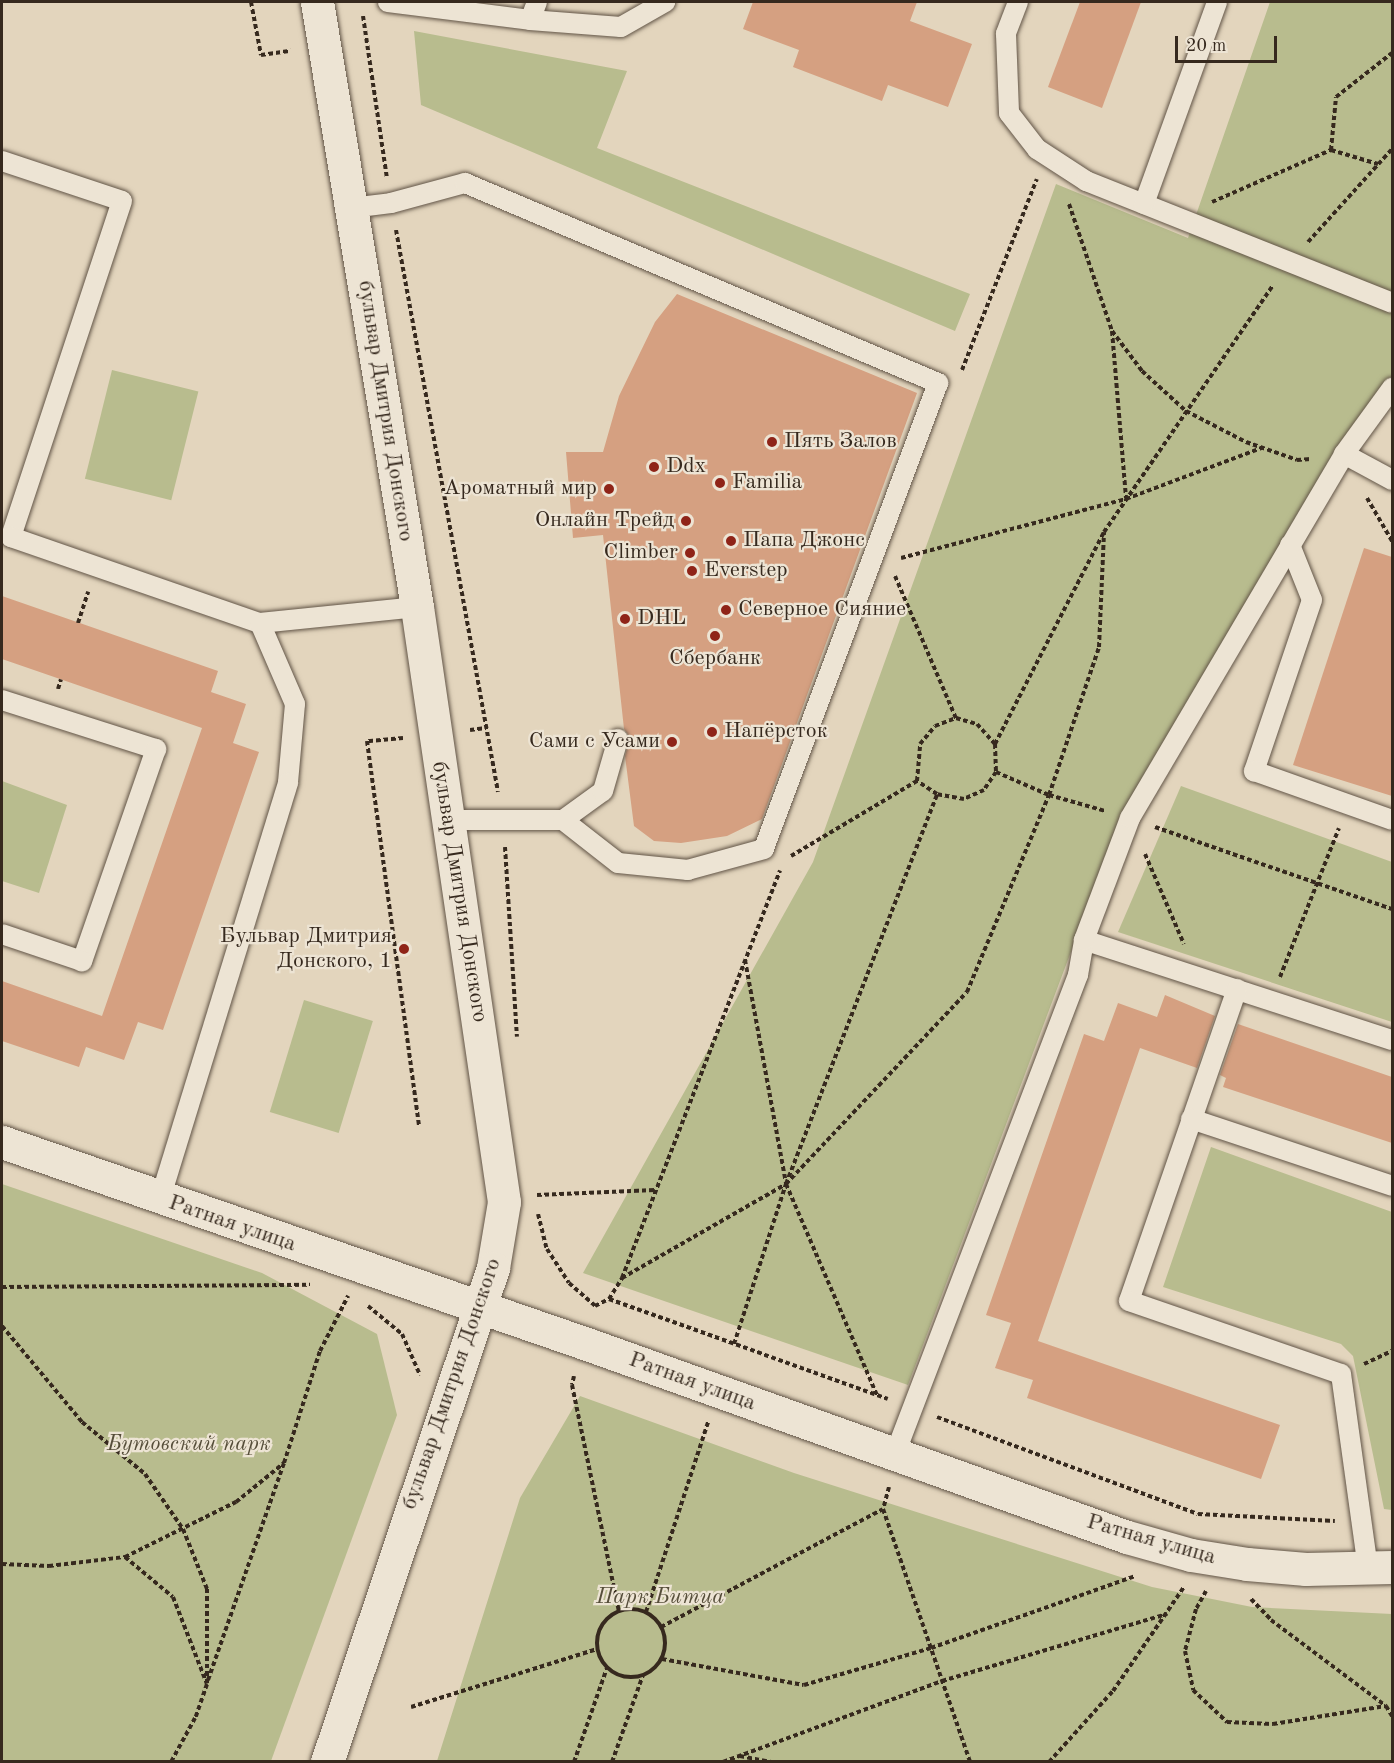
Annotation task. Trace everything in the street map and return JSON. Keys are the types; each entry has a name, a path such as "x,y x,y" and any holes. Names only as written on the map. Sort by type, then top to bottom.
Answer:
{"street":[{"name":"бульвар Дмитрия Донского","path":"317,2 417,607 504,1202 501,1238 479,1308 327,1761"},
{"name":"Ратная улица","path":"2,1142 160,1199 356,1281 479,1308 893,1466 1191,1555 1294,1568 1380,1568"}],"lane":[{"path":"388,2 533,11 621,27 665,2"},
{"path":"1018,2 1006,34 1009,113 1046,155 1086,181 1392,303"},
{"path":"1144,204 1217,2"},
{"path":"2,161 122,201 11,537 260,623 417,607"},
{"path":"351,208 391,203 465,183 938,383 764,849 687,870 618,863 563,820 503,817 448,819"},
{"path":"893,1466 1078,975 1084,940 1130,818 1344,454 1392,388"},
{"path":"1344,454 1392,480"},
{"path":"1290,545 1312,600 1254,771 1392,820"},
{"path":"160,1199 288,783 295,704 260,623"},
{"path":"2,700 156,749 82,961 2,934"},
{"path":"563,820 603,791 618,739"},
{"path":"1084,940 1392,1040"},
{"path":"1237,989 1129,1300 1341,1374 1362,1522 1380,1568"},
{"path":"1191,1119 1392,1186"}],"path":[{"path":"362,12 391,203 503,817 518,1050"},
{"path":"1331,150 1336,98 1392,53"},
{"path":"917,781 937,794 964,799 984,790 996,772 995,744 1104,532 1290,262 1392,149"},
{"path":"1177,217 1331,150 1378,164"},
{"path":"975,339 1038,177"},
{"path":"1065,194 1112,331 1126,499"},
{"path":"1112,331 1142,371 1186,411 1262,448 1297,460 1344,454"},
{"path":"888,562 1126,499 1262,448"},
{"path":"532,1184 547,1249 569,1283 596,1306 609,1299 622,1278 786,1184 967,992 1049,795 1099,647 1104,532"},
{"path":"893,572 956,718"},
{"path":"917,781 920,744 935,726 956,718 977,724 995,744"},
{"path":"419,1127 367,741 486,728"},
{"path":"996,772 1049,795 1130,818 1392,909"},
{"path":"784,861 917,781"},
{"path":"734,1344 786,1184 937,794"},
{"path":"1271,1000 1316,882 1351,805"},
{"path":"1130,818 1198,976"},
{"path":"745,960 786,1184 878,1396"},
{"path":"534,1195 655,1190"},
{"path":"339,1291 356,1281"},
{"path":"356,1281 402,1334 420,1374 419,1382"},
{"path":"171,1761 195,1718 284,1463 320,1351 356,1281"},
{"path":"2,1287 320,1287"},
{"path":"609,1299 913,1408 1198,1514 1362,1522"},
{"path":"2,1326 82,1422 145,1474 183,1529 207,1589 207,1684"},
{"path":"572,1385 619,1611"},
{"path":"646,1612 709,1418"},
{"path":"2,1564 49,1566 125,1557 236,1502 284,1463"},
{"path":"893,1466 883,1509 970,1761"},
{"path":"661,1627 883,1509"},
{"path":"125,1557 173,1598 207,1684"},
{"path":"662,1659 804,1685 930,1648 1140,1574"},
{"path":"1049,1761 1113,1691 1185,1585"},
{"path":"1207,1589 1196,1609 1185,1651 1193,1690 1227,1722 1273,1724 1386,1706"},
{"path":"612,1761 643,1675 662,1659 665,1647 661,1627 646,1612 619,1611 601,1625 597,1649 607,1668 627,1677 643,1675"},
{"path":"723,1761 942,1681 1167,1614"},
{"path":"1271,1620 1386,1706 1392,1716"},
{"path":"411,1707 597,1649"},
{"path":"574,1761 607,1668"},
{"path":"740,1755 772,1761"}],"green space":[{"path":"1270,2 1392,2 1392,383 1101,872 908,1385 583,1273 813,862 1056,184 1188,238"},
{"path":"414,31 627,71 597,148 970,294 955,331 421,105"},
{"path":"112,370 198,392 171,500 85,479"},
{"path":"2,781 67,805 39,893 2,881"},
{"path":"1181,786 1392,862 1392,1022 1118,932"},
{"path":"304,1000 373,1021 339,1133 270,1112"},
{"path":"1211,1147 1392,1212 1392,1510 1384,1509 1353,1356 1341,1344 1163,1287"},
{"name":"Бутовский парк","path":"2,1184 262,1273 377,1334 397,1415 271,1761 2,1761"},
{"name":"Парк Битца","path":"580,1396 794,1473 1152,1587 1252,1607 1392,1614 1392,1761 437,1761 520,1498"}],"building":[{"path":"753,2 917,2 910,21 972,44 948,107 888,85 882,101 793,67 799,50 743,29"},
{"path":"1080,2 1141,2 1102,108 1048,87"},
{"name":"Северное Сияние","path":"677,294 917,393 762,819 727,836 681,843 654,841 634,826 625,756 630,737 624,729 603,535 573,538 566,452 603,452 619,396 655,322"},
{"path":"1364,548 1392,557 1392,796 1293,765"},
{"path":"2,596 218,671 211,692 246,704 233,743 259,752 163,1030 138,1022 124,1060 86,1047 79,1067 2,1041 2,981 102,1016 202,728 2,659"},
{"path":"1165,995 1215,1016 1197,1068 1140,1048 1038,1341 1280,1425 1261,1479 1027,1398 1033,1380 995,1368 1011,1323 986,1315 1084,1034 1104,1041 1118,1003 1157,1017"},
{"path":"1238,1024 1392,1077 1392,1143 1223,1087 1226,1078 1220,1075"}],"place":[{"name":"Пять Залов","path":"772,442"},
{"name":"Ddx","path":"654,467"},
{"name":"Familia","path":"720,483"},
{"name":"Ароматный мир","path":"609,489"},
{"name":"Онлайн Трейд","path":"686,521"},
{"name":"Папа Джонс","path":"731,541"},
{"name":"Climber","path":"690,553"},
{"name":"Everstep","path":"692,571"},
{"name":"Северное Сияние","path":"726,610"},
{"name":"DHL","path":"625,619"},
{"name":"Сбербанк","path":"715,636"},
{"name":"Напёрсток","path":"712,732"},
{"name":"Сами с Усами","path":"672,742"},
{"name":"Бульвар Дмитрия Донского, 1","path":"404,949"}]}
